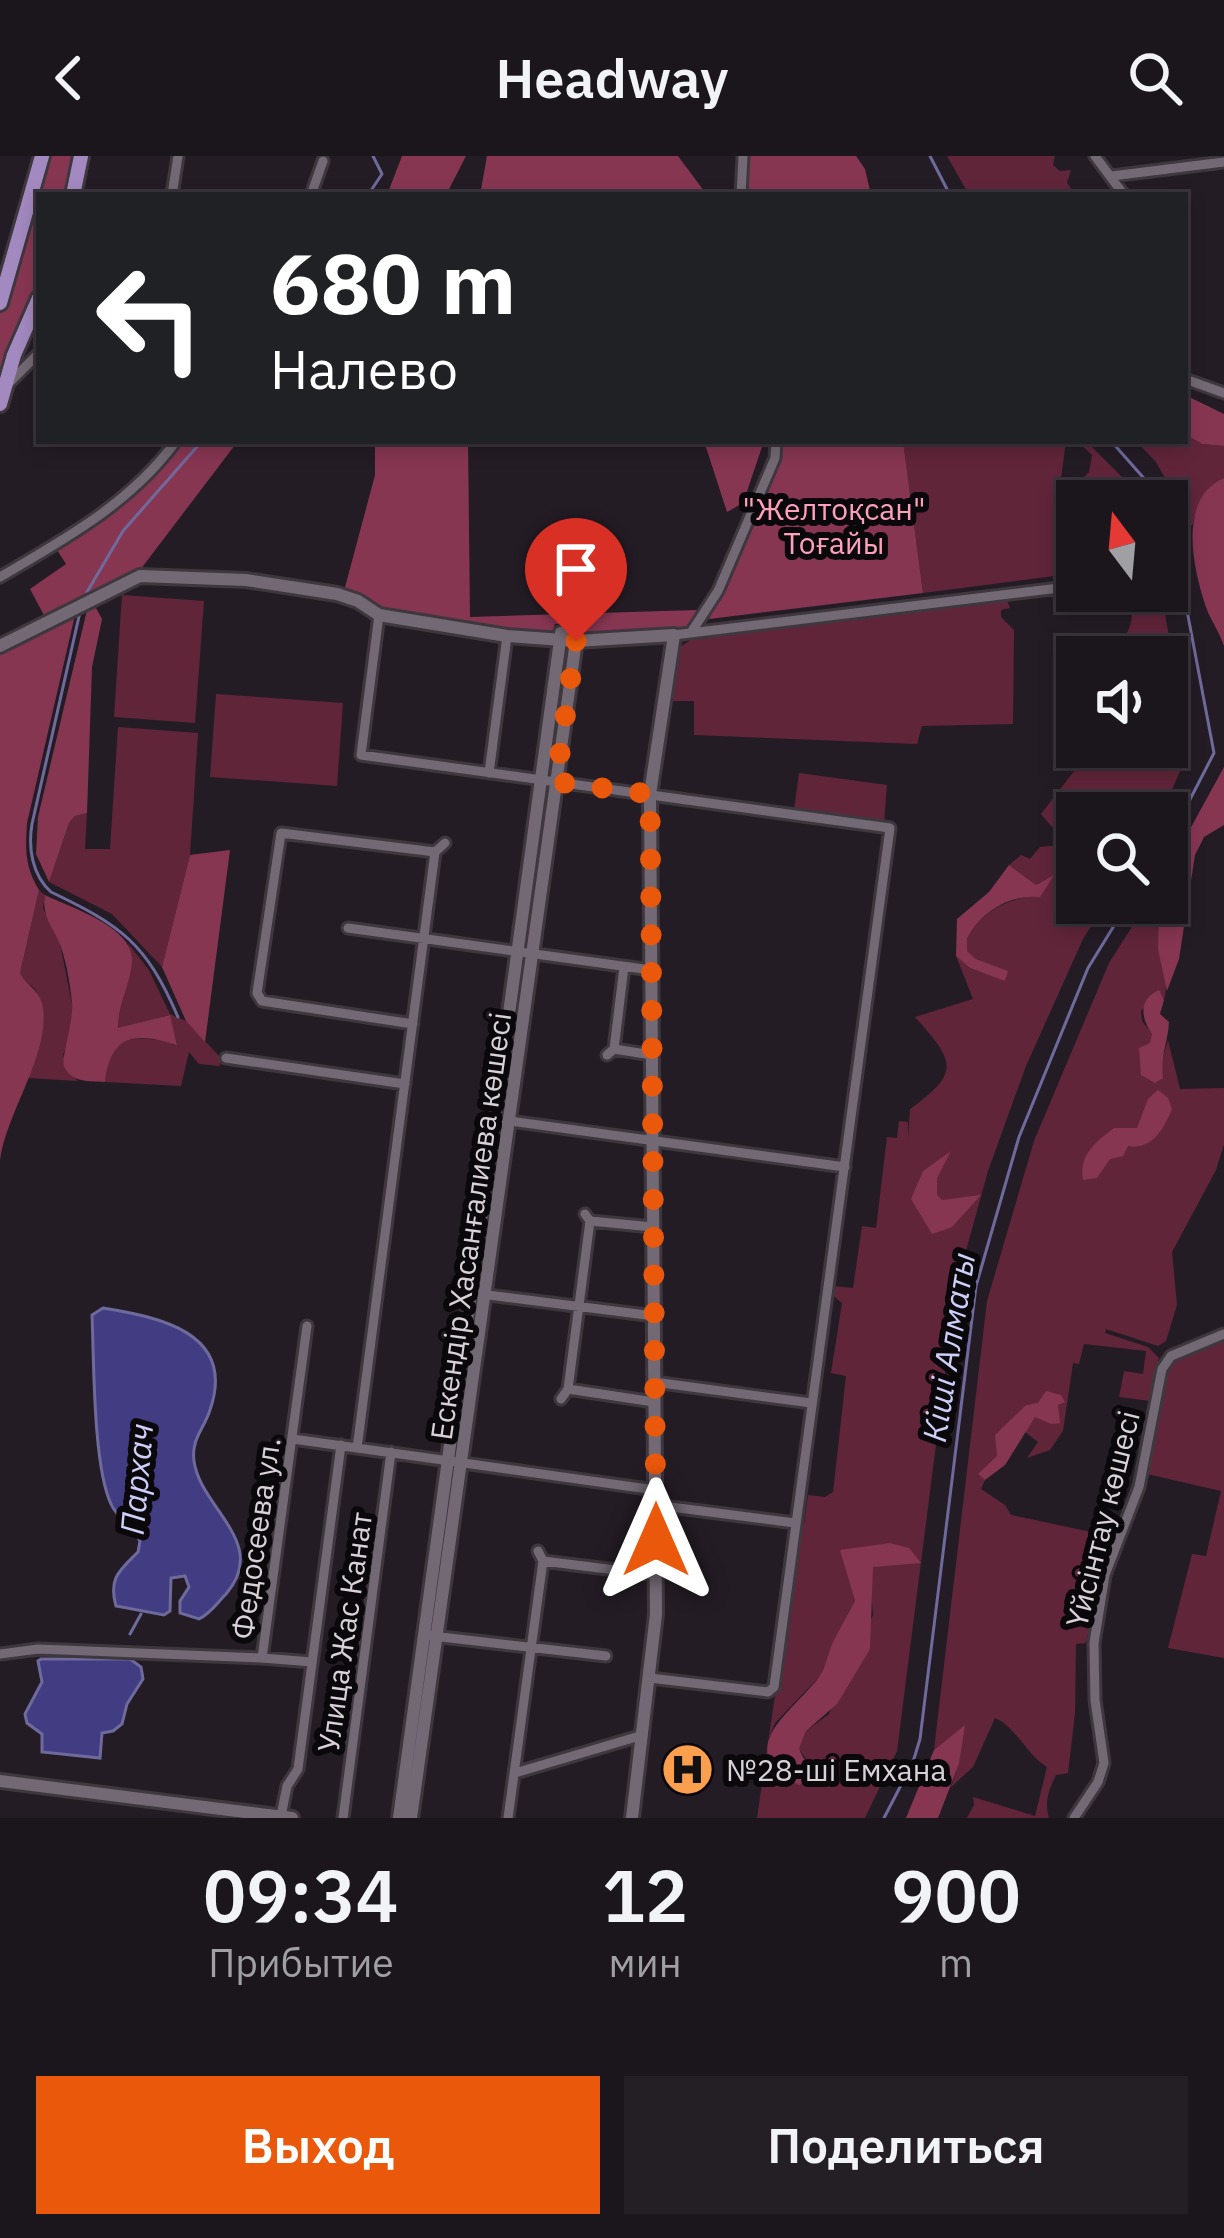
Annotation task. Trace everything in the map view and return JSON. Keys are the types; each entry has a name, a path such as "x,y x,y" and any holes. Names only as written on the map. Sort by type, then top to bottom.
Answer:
{"main road":[{"path":"0,303 42,156"},
{"path":"74,192 81,156"},
{"path":"1,396 36,306"}],"street":[{"path":"172,192 178,156"},
{"path":"741,192 742,156"},
{"path":"1095,156 1122,192"},
{"path":"312,192 323,161"},
{"path":"1112,176 1224,162"},
{"path":"1,396 36,356"},
{"path":"1188,380 1224,393"},
{"path":"0,578 94,519 151,476 174,444"},
{"path":"692,632 718,591 775,458 776,444"},
{"path":"0,646 140,577 246,580 337,594 379,614 508,636 576,641 674,635 1056,588"},
{"path":"379,614 361,755 890,828 772,1691 650,1678"},
{"path":"632,1818 650,1678 656,1575 650,794 674,635"},
{"path":"489,773 508,636"},
{"name":"Ескендір Хасанғалиева көшесі","path":"399,1818 430,1636 526,952 549,781 560,640"},
{"name":"Ескендір Хасанғалиева көшесі","path":"549,781 576,641"},
{"path":"413,1024 262,1001 257,993 281,833 435,852"},
{"path":"357,1448 435,852 445,843"},
{"path":"348,928 651,970"},
{"path":"624,967 610,1052 652,1054"},
{"path":"226,1058 405,1084"},
{"path":"502,1120 844,1167"},
{"path":"653,1227 588,1218 564,1394 654,1402"},
{"path":"478,1294 654,1316"},
{"name":"Федосеева ул.","path":"0,1654 50,1649 262,1658 307,1326"},
{"name":"Үйсінтау көшесі","path":"1075,1818 1103,1771 1094,1643 1105,1575 1140,1484 1162,1369 1171,1355 1224,1334"},
{"path":"654,1382 811,1403"},
{"path":"293,1439 455,1460 795,1523"},
{"path":"281,1816 287,1786 298,1769 341,1445"},
{"name":"Улица Жас Канат","path":"343,1818 392,1452"},
{"path":"508,1818 540,1556 656,1575"},
{"path":"430,1636 606,1656"},
{"name":"Ескендір Хасанғалиева көшесі","path":"410,1818 430,1636"},
{"path":"262,1658 312,1662"},
{"path":"515,1773 643,1735"},
{"path":"0,1780 291,1818"}],"shaded area":[{"path":"947,156 1055,156 1053,165 1060,171 1071,170 1067,183 1074,192 967,192"},
{"path":"1188,436 1202,444 1224,446 1224,478 1206,492 1192,526 1188,480 1166,480 1139,444 1188,444"},
{"path":"903,444 1066,444 1061,480 1056,480 1056,576 923,593"},
{"path":"1080,444 1089,444 1125,480 1082,480 1089,472 1092,455"},
{"path":"122,595 204,601 195,723 114,717"},
{"path":"1006,598 1010,608 1001,610 1001,617 1014,630 1013,724 922,726 917,744 694,735 694,701 670,701 678,648 697,636"},
{"path":"1132,612 1165,612 1169,636 1124,636"},
{"path":"216,694 343,703 337,786 210,777"},
{"path":"118,727 198,733 190,855 162,967 112,914 49,882 75,816 87,813 85,849 110,849"},
{"path":"1076,768 1181,768 1171,792 1058,792"},
{"path":"799,773 887,785 884,823 794,810"},
{"path":"1056,795 1056,826 1041,814"},
{"path":"1056,846 1056,924 1093,924 1026,1066 988,1171 956,1287 897,1751 865,1818 757,1818 768,1740 811,1766 798,1748 806,1731 829,1714 873,1615 873,1567 841,1551 855,1601 820,1676 775,1723 769,1738 800,1525 804,1524 808,1495 825,1497 833,1492 846,1376 831,1373 842,1303 831,1294 832,1286 853,1288 862,1226 876,1228 887,1137 897,1138 899,1121 908,1122 908,1139 910,1109 945,1075 944,1056 915,1017 973,999 956,956 970,968 1005,980 1007,971 967,951 967,939 986,915 1013,900 1034,896 1051,877 1036,885 1009,865 1021,855 1030,859 1040,847"},
{"path":"39,890 45,895 43,908 60,944 73,1009 71,1036 63,1054 67,1071 78,1081 28,1078 43,1016 37,993 20,973"},
{"path":"1134,924 1158,924 1166,990 1164,1000 1159,991 1141,1011 1142,1021 1152,1034 1161,1065 1168,1040 1180,1089 1224,1088 1224,1144 1216,1170 1172,1252 1177,1305 1166,1341 1158,1346 1106,1329 1105,1333 1148,1347 1159,1358 1150,1401 1119,1397 1124,1371 1143,1374 1146,1351 1084,1344 1079,1364 1073,1363 1063,1431 1050,1450 1027,1458 1038,1442 1024,1431 1035,1416 1051,1424 1058,1405 1064,1402 1026,1405 996,1435 997,1457 979,1474 985,1480 981,1489 1005,1505 1011,1515 1101,1534 1110,1542 1086,1643 1076,1644 1068,1773 1056,1775 1051,1785 1049,1818 967,1818 973,1797 1035,1816 1047,1767 995,1718 973,1767 951,1787 963,1727 934,1750 987,1301 1034,1141 1109,963"},
{"path":"127,942 149,970 170,1014 186,1021 221,1058 220,1066 199,1064 189,1052 181,1086 105,1082 108,1065 120,1045 138,1039 177,1044 169,1015 118,1029 131,962"},
{"path":"1224,1339 1224,1658 1168,1648 1192,1554 1206,1556 1221,1491 1147,1474 1170,1364 1182,1354"}],"green space":[{"path":"47,156 72,156 65,192 36,192"},
{"path":"402,156 466,156 448,192 388,192"},
{"path":"487,156 678,156 705,192 481,192"},
{"path":"749,156 856,156 870,192 748,192"},
{"path":"36,193 36,286 0,377 0,312"},
{"path":"1188,396 1224,414 1224,446 1202,444 1188,436"},
{"path":"179,444 236,444 137,574 46,619 30,589 66,564 57,550 145,485"},
{"path":"375,444 468,444 470,617 697,610 687,628 585,635 584,623 555,624 551,636 382,611 344,591 375,475"},
{"name":"\"Желтоқсан\" Тоғайы","path":"705,444 763,444 743,503 727,512"},
{"name":"\"Желтоқсан\" Тоғайы","path":"778,444 903,444 923,593 709,619 780,454"},
{"path":"1224,478 1224,646 1200,586 1193,533 1200,500"},
{"path":"96,608 102,619 92,667 87,813 69,823 49,882 36,854 38,817 87,610"},
{"path":"75,615 27,823 27,858 39,890 20,973 40,998 44,1021 0,1160 0,651"},
{"path":"1224,767 1224,825 1204,837 1195,855 1188,900 1188,833"},
{"path":"230,850 205,1042 186,1021 162,967 190,855"},
{"path":"1009,865 1036,885 1054,875 1040,897 1018,898 997,907 967,939 967,951 976,959 1008,971 1005,981 970,968 956,956 957,919 989,892"},
{"path":"45,895 113,929 130,950 131,970 118,1028 170,1015 177,1045 149,1038 128,1040 113,1054 105,1082 81,1080 67,1072 71,995 61,947 46,916"},
{"path":"1159,924 1184,924 1167,991 1158,949"},
{"path":"1159,990 1164,1000 1160,1014 1169,1022 1163,1078 1155,1083 1141,1075 1139,1048 1150,1043 1145,1004"},
{"path":"1158,1090 1172,1109 1156,1137 1144,1145 1128,1146 1123,1156 1110,1159 1097,1178 1083,1180 1083,1163 1090,1150 1114,1128 1137,1128 1148,1099"},
{"path":"951,1151 937,1178 937,1195 942,1200 981,1195 952,1227 932,1234 911,1199 923,1171"},
{"path":"1046,1391 1061,1395 1065,1402 1058,1405 1060,1423 1035,1417 1005,1465 985,1480 978,1474 997,1456 995,1435 1026,1405 1038,1403"},
{"path":"890,1543 909,1548 921,1563 873,1567 870,1649 837,1704 806,1731 801,1753 807,1762 823,1769 799,1785 769,1758 768,1744 783,1717 821,1673 855,1601 840,1550"},
{"path":"965,1725 959,1764 938,1818 906,1818 934,1750"}],"water":[{"path":"103,1308 147,1317 187,1333 203,1346 212,1362 215,1384 210,1410 194,1446 194,1461 237,1542 240,1558 238,1576 226,1594 199,1619 180,1613 180,1601 189,1587 185,1576 171,1578 170,1611 164,1615 116,1606 115,1581 138,1552 140,1541 111,1504 101,1465 92,1315"},
{"path":"41,1659 130,1659 141,1667 143,1679 127,1704 122,1724 102,1733 100,1758 42,1752 42,1734 27,1723 25,1714 42,1682"}],"waterway":[{"name":"Пархач","path":"370,192 382,174 373,156"},
{"name":"Кіші Алматы","path":"930,156 948,192"},
{"name":"Пархач","path":"87,592 123,531 199,444"},
{"name":"Кіші Алматы","path":"1114,444 1145,480"},
{"name":"Пархач","path":"80,612 32,824 33,861 51,892 96,915 129,940 155,971 178,1017"},
{"name":"Кіші Алматы","path":"1187,612 1214,753 1188,803"},
{"name":"Кіші Алматы","path":"884,1818 920,1739 976,1286 1019,1137 1088,968 1115,924"},
{"name":"Пархач","path":"130,1634 141,1614"}],"place":[{"name":"№28-ші Емхана","path":"687,1769"}],"route":[{"path":"576,641 556,782 650,794 656,1540"}]}
